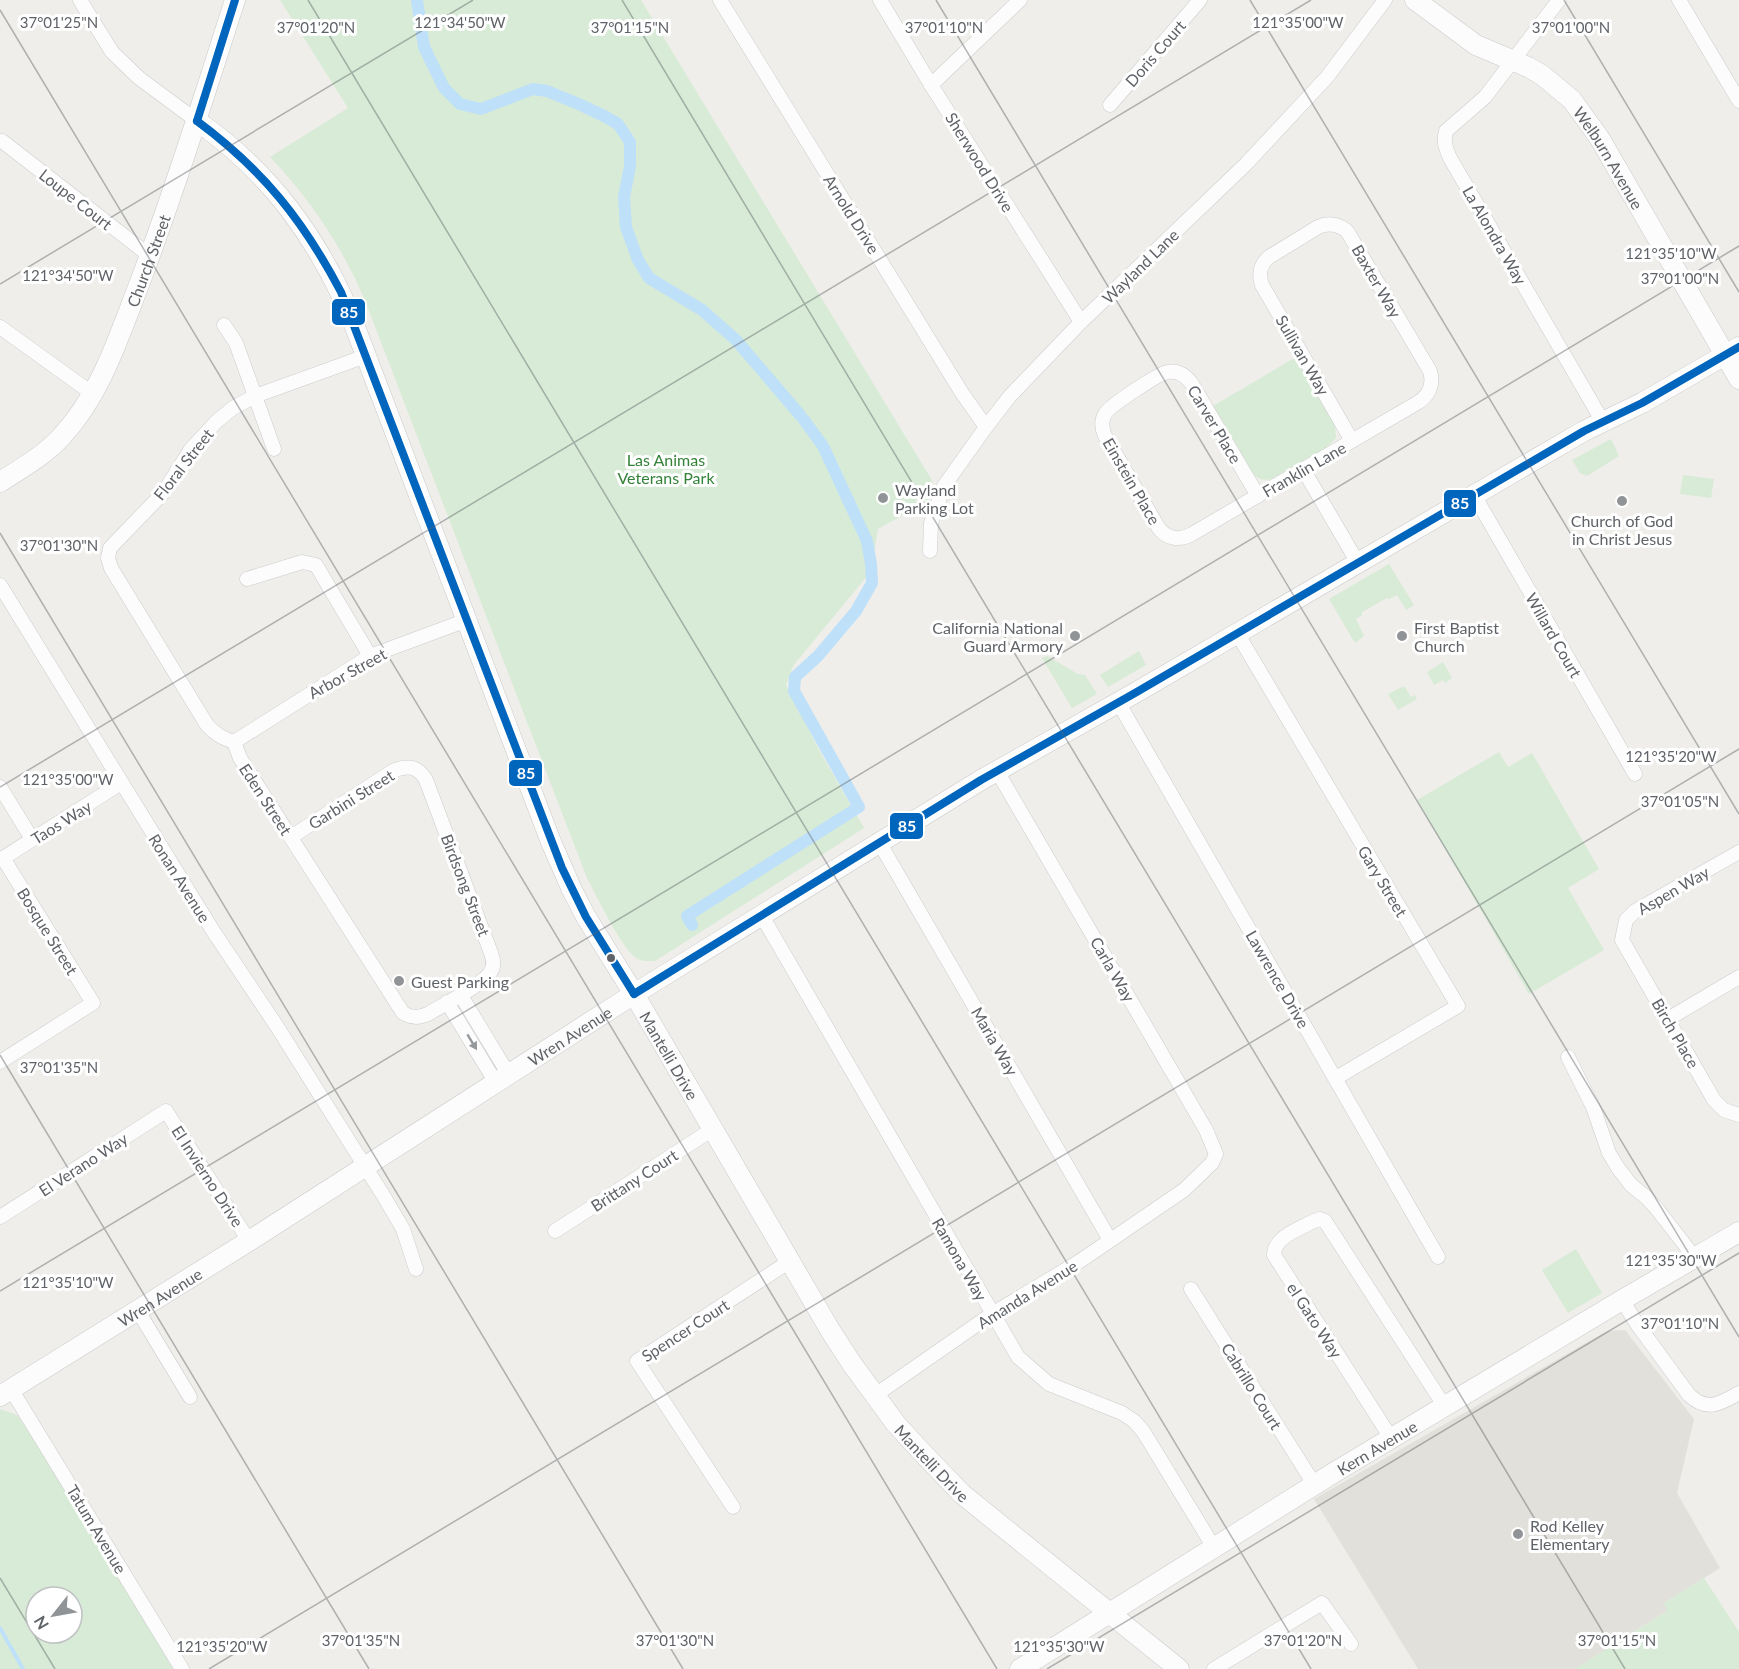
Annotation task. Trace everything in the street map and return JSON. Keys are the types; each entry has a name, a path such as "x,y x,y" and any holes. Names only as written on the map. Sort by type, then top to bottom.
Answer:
{"street":[{"path":"80,0 112,52 139,78 197,121"},
{"name":"Church Street","path":"0,482 48,450 64,435 93,394 109,362 150,256 197,121 235,0"},
{"name":"Arnold Drive","path":"720,0 957,386 986,427"},
{"name":"Sherwood Drive","path":"880,0 1081,322"},
{"path":"931,85 1020,0"},
{"name":"Doris Court","path":"1110,105 1200,0"},
{"name":"Wayland Lane","path":"930,551 931,523 944,486 1010,396 1081,322 1246,164 1327,77 1385,0"},
{"name":"Welburn Avenue","path":"1415,0 1476,45 1542,75 1572,100 1586,118 1732,351 1739,379"},
{"name":"La Alondra Way","path":"1559,0 1485,97 1450,126 1444,137 1450,158 1603,422"},
{"path":"1681,0 1739,101"},
{"name":"Mantelli Drive","path":"197,121 228,144 273,188 299,220 328,267 341,292 366,356 562,868 586,917 634,994 830,1330 874,1396 918,1448 962,1494 1179,1669"},
{"name":"Loupe Court","path":"2,141 150,256"},
{"name":"Baxter Way","path":"1260,268 1269,257 1318,227 1332,224 1341,227 1352,238 1430,371 1429,391"},
{"name":"Sullivan Way","path":"1260,268 1259,275 1262,285 1352,441"},
{"path":"224,325 236,343 274,449"},
{"path":"0,327 93,394"},
{"name":"Wren Avenue","path":"5,1392 138,1311 634,994 879,842 997,771 1584,431 1642,403 1732,351"},
{"name":"Floral Street","path":"110,548 163,493 191,449 217,421 233,408 255,396 366,356"},
{"name":"Carver Place","path":"1104,417 1113,405 1159,375 1169,372 1188,377 1258,496"},
{"name":"Franklin Lane","path":"1173,538 1182,538 1192,534 1422,400 1429,391"},
{"name":"Einstein Place","path":"1104,417 1102,428 1105,436 1158,527 1173,538"},
{"path":"1303,470 1358,562"},
{"name":"Willard Court","path":"1474,495 1635,774"},
{"name":"Eden Street","path":"110,548 108,558 111,568 207,725 213,732 234,742 240,758 403,1013 411,1017 420,1017 460,994"},
{"path":"247,579 302,562 316,565 370,656"},
{"name":"Ronan Avenue","path":"0,585 215,934 366,1167 403,1229 416,1269"},
{"name":"Arbor Street","path":"234,742 370,656 467,620"},
{"name":"Gary Street","path":"1237,633 1458,1006 1336,1078"},
{"name":"Lawrence Drive","path":"1118,702 1438,1257"},
{"name":"Garbini Street","path":"291,837 393,771 412,767"},
{"name":"Birdsong Street","path":"412,767 426,780 494,961 488,977 460,994"},
{"name":"Carla Way","path":"997,771 1206,1130 1216,1154 1212,1163 1206,1168"},
{"name":"Taos Way","path":"2,859 121,783"},
{"path":"0,787 33,839"},
{"name":"Maria Way","path":"879,842 1110,1240"},
{"name":"Aspen Way","path":"1622,940 1626,920 1635,911 1739,852"},
{"name":"Bosque Street","path":"0,1062 93,1003 2,859"},
{"name":"Ramona Way","path":"762,916 1018,1357 1049,1384 1122,1413 1134,1421 1143,1431 1213,1546"},
{"name":"Birch Place","path":"1622,940 1714,1100 1724,1110 1739,1115"},
{"path":"1668,1019 1739,977"},
{"path":"460,994 502,1079"},
{"path":"447,1002 502,1079"},
{"path":"1568,1057 1593,1107 1609,1153 1618,1168 1631,1185 1657,1209 1695,1258"},
{"name":"El Verano Way","path":"0,1217 166,1111"},
{"name":"El Invierno Drive","path":"166,1111 249,1241"},
{"name":"Brittany Court","path":"555,1231 713,1129"},
{"name":"Amanda Avenue","path":"874,1396 992,1314 1050,1280 1184,1190 1206,1168"},
{"name":"el Gato Way","path":"1391,1438 1274,1255 1274,1248 1278,1242 1320,1219 1325,1221 1445,1407"},
{"name":"Kern Avenue","path":"1020,1669 1314,1484 1739,1232"},
{"name":"Spencer Court","path":"733,1507 637,1361 790,1262"},
{"name":"Cabrillo Court","path":"1191,1288 1314,1484"},
{"path":"1622,1300 1689,1395 1697,1402 1715,1405 1739,1393"},
{"path":"138,1311 190,1397"},
{"name":"Tatum Avenue","path":"5,1392 182,1669"},
{"path":"1214,1669 1322,1603 1352,1644"}],"shaded area":[{"name":"Rod Kelley Elementary","path":"1625,1330 1694,1419 1677,1493 1720,1568 1664,1603 1668,1610 1575,1669 1418,1669 1314,1499 1607,1331"}],"green space":[{"name":"Las Animas Veterans Park","path":"280,0 641,0 933,482 928,495 931,503 927,510 919,506 878,529 873,559 867,576 793,666 786,685 819,750 864,828 655,961 641,960 630,953 587,878 364,298 335,241 323,223 270,157 348,108"},
{"path":"1296,357 1335,424 1336,438 1327,447 1272,479 1260,479 1252,472 1213,406"},
{"path":"1611,439 1619,456 1587,476 1580,473 1572,460"},
{"path":"1683,475 1714,479 1711,498 1680,494"},
{"path":"1389,564 1414,605 1406,610 1397,595 1362,612 1362,615 1356,619 1364,636 1355,643 1329,599"},
{"path":"1139,651 1146,665 1108,687 1100,675"},
{"path":"1047,656 1078,674 1085,675 1097,694 1072,708 1042,658"},
{"path":"1443,662 1452,678 1445,683 1443,680 1434,685 1427,672"},
{"path":"1405,687 1411,697 1415,695 1417,699 1398,710 1388,694"},
{"path":"1499,752 1508,767 1532,753 1599,869 1568,888 1604,950 1529,994 1417,800"},
{"path":"1576,1249 1602,1293 1568,1313 1542,1270"},
{"path":"0,1409 17,1415 73,1496 173,1669 0,1669"},
{"path":"1704,1578 1739,1632 1739,1669 1575,1669 1667,1611 1664,1603"}],"waterway":[{"path":"417,0 424,47 444,88 460,104 481,109 533,89 547,91 618,124 630,142 630,166 624,197 626,227 638,260 649,278 702,310 736,340 800,415"},
{"path":"692,925 687,916 859,807 794,691 795,677 818,656 856,611 872,583 867,541 823,446 804,420"},
{"path":"0,1628 23,1669"}],"transit line":[{"name":"85","path":"197,121 235,0"},
{"name":"85","path":"197,121 242,158 280,198 312,242 341,292 562,868 586,917 634,994"},
{"name":"85","path":"634,994 981,780 1135,693 1584,431 1642,403 1739,347"}],"place":[{"name":"Wayland Parking Lot","path":"883,498"},
{"name":"Church of God in Christ Jesus","path":"1622,501"},
{"name":"California National Guard Armory","path":"1075,636"},
{"name":"First Baptist Church","path":"1402,636"},
{"name":"Guest Parking","path":"399,981"},
{"name":"Rod Kelley Elementary","path":"1518,1534"}]}
